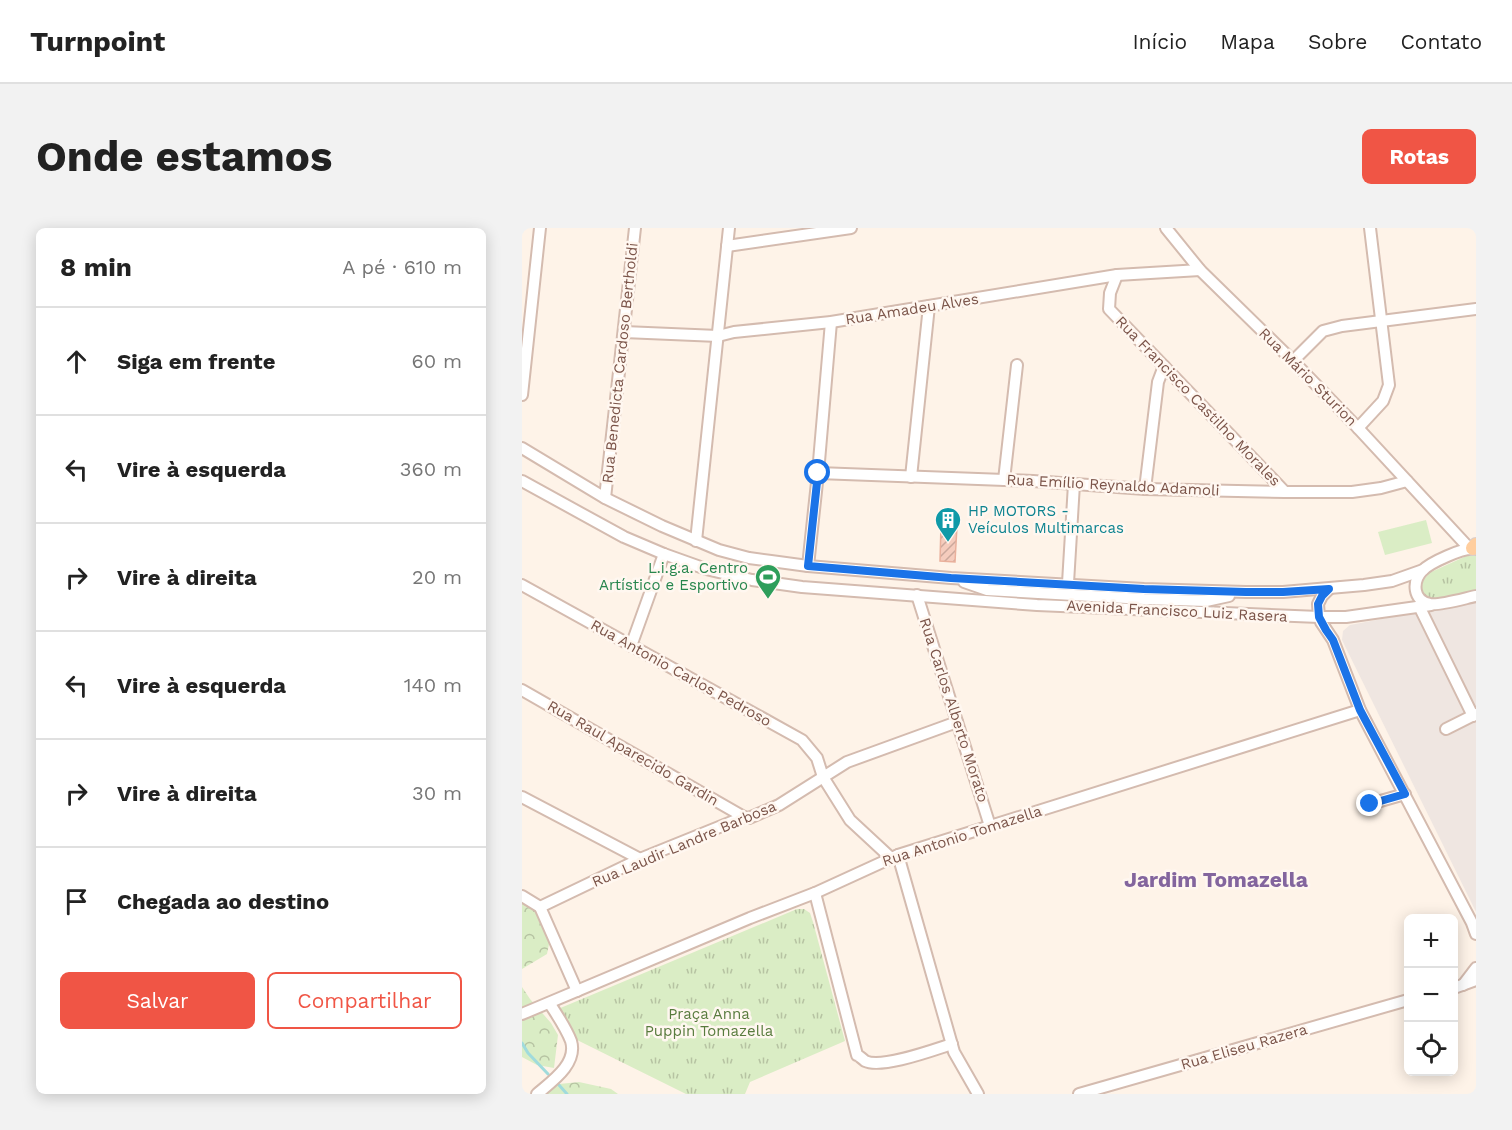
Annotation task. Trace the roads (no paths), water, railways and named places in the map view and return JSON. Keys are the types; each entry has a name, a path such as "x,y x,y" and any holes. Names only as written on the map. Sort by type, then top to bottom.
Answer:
{"street":[{"path":"522,395 540,228"},
{"name":"Rua Benedicta Cardoso Bertholdi","path":"605,498 635,228"},
{"path":"696,541 729,228"},
{"path":"727,246 851,228"},
{"name":"Rua Mário Sturion","path":"1166,228 1200,270 1293,361 1450,527 1473,548"},
{"path":"1358,428 1383,401 1389,385 1370,228"},
{"name":"Rua Amadeu Alves","path":"624,332 718,336 734,332 831,322 1117,275 1200,270"},
{"name":"Rua Francisco Castilho Morales","path":"1117,275 1110,293 1109,309 1285,492"},
{"path":"911,477 928,306"},
{"path":"1293,361 1323,331 1342,326 1476,309"},
{"path":"808,566 831,322"},
{"path":"1004,480 1017,365"},
{"path":"1145,489 1158,382 1164,366"},
{"name":"Avenida Francisco Luiz Rasera","path":"522,448 605,498 696,541 749,558 808,566 951,578 1144,589 1283,592 1392,581 1473,548"},
{"name":"Rua Emílio Reynaldo Adamoli","path":"818,473 1004,480 1145,489 1285,492 1352,492 1407,481"},
{"name":"Avenida Francisco Luiz Rasera","path":"522,481 624,537 706,569 752,580 1037,605 1319,617 1346,617 1476,596"},
{"path":"1068,584 1074,484"},
{"path":"1450,527 1455,543 1455,554"},
{"path":"706,569 714,566 719,550"},
{"path":"631,646 664,554"},
{"path":"749,558 749,572 752,580"},
{"path":"1423,570 1415,588 1416,594 1421,601 1431,605"},
{"path":"951,578 987,590 1143,599 1206,600 1246,592"},
{"name":"Rua Antonio Carlos Pedroso","path":"522,585 802,740 817,758 823,777 850,820 894,856"},
{"path":"1329,589 1318,604 1319,617 1333,640 1360,710 1475,928"},
{"name":"Rua Carlos Alberto Morato","path":"917,595 990,826"},
{"path":"1419,606 1475,715 1446,729"},
{"path":"1333,640 1339,623 1346,617"},
{"name":"Rua Raul Aparecido Gardin","path":"522,690 744,817"},
{"name":"Rua Antonio Tomazella","path":"522,1014 815,893 894,856 1360,710"},
{"name":"Rua Laudir Landre Barbosa","path":"540,907 640,860 779,805 847,762 957,722"},
{"path":"1370,804 1405,794"},
{"path":"522,797 640,860"},
{"path":"894,856 954,1052 978,1094"},
{"path":"815,893 858,1055 873,1063 883,1063 952,1044"},
{"path":"522,896 540,907 577,991"},
{"path":"1458,986 1476,968"},
{"path":"1458,986 1476,980"},
{"name":"Rua Eliseu Razera","path":"1079,1094 1404,1001"},
{"path":"537,1094 559,1075 572,1053 572,1043 546,1005"}],"waterway":[{"path":"522,1043 528,1053 548,1074"},
{"path":"559,1085 567,1094"}],"place":[{"name":"HP MOTORS - Veículos Multimarcas","path":"948,543"},
{"name":"L.i.g.a. Centro Artístico e Esportivo","path":"768,600"}],"district":[{"name":"Jardim Tomazella","path":"1216,880"}],"park label":[{"name":"Praça Anna Puppin Tomazella","path":"709,1022"}]}
